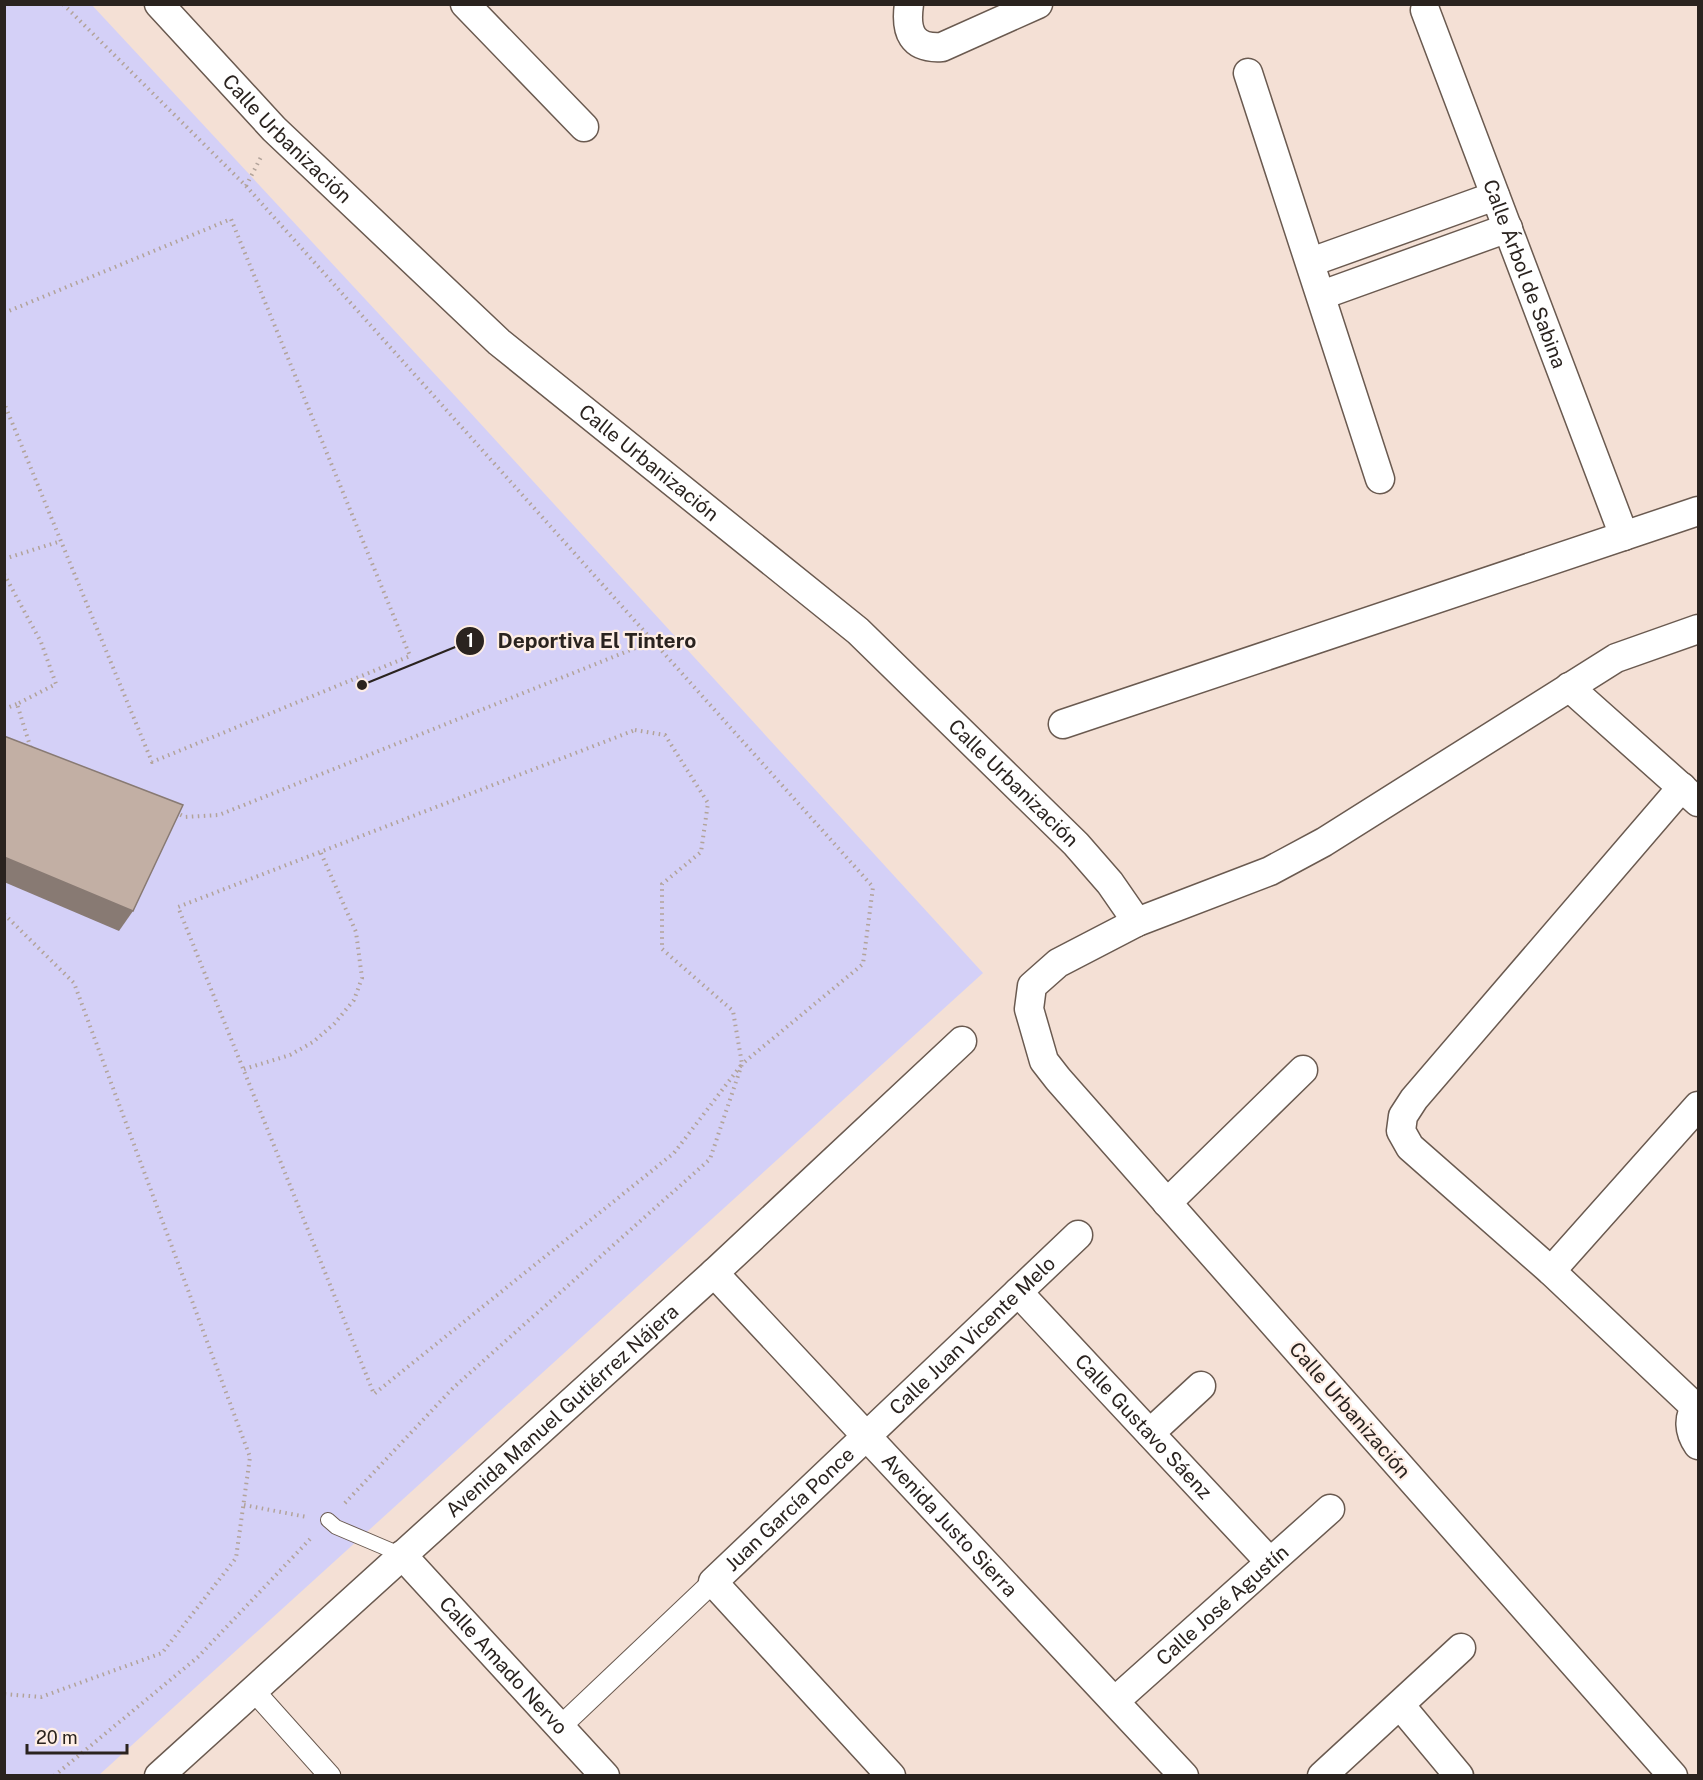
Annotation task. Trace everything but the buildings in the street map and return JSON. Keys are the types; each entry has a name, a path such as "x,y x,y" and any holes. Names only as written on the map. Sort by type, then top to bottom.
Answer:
{"street":[{"path":"465,4 584,127"},
{"path":"909,4 907,18 914,41 926,48 942,47 1038,4"},
{"name":"Calle Urbanización","path":"165,6 274,129 499,342 858,631 1076,844 1110,884 1137,922"},
{"name":"Calle Árbol de Sabina","path":"1425,10 1624,536"},
{"path":"1248,73 1380,479"},
{"path":"1311,262 1495,196"},
{"path":"1322,295 1508,228"},
{"path":"1063,724 1698,511"},
{"name":"Calle Urbanización","path":"1673,1776 1058,1079 1044,1061 1029,1009 1032,986 1058,963 1137,922 1270,871 1324,842 1616,658 1698,629"},
{"path":"1569,687 1690,795 1414,1099 1403,1116 1401,1131 1410,1146 1551,1271 1697,1406 1690,1419 1691,1435 1698,1445"},
{"name":"Avenida Manuel Gutiérrez Nájera","path":"159,1776 714,1273 962,1041"},
{"path":"1167,1203 1303,1070"},
{"path":"1551,1271 1698,1106"},
{"name":"Calle Juan Vicente Melo","path":"866,1436 1078,1235"},
{"name":"Avenida Justo Sierra","path":"714,1273 1184,1776"},
{"name":"Calle Gustavo Sáenz","path":"1018,1292 1269,1561"},
{"path":"1150,1433 1201,1386"},
{"name":"Juan García Ponce","path":"713,1582 866,1436"},
{"name":"Calle José Agustín","path":"1114,1701 1330,1509"},
{"name":"Calle Amado Nervo","path":"402,1554 605,1776"},
{"path":"560,1727 713,1582 891,1776"},
{"path":"1322,1776 1461,1648"},
{"path":"253,1690 330,1776"},
{"path":"1400,1706 1459,1776"}],"lane":[{"path":"328,1520 336,1527 402,1554"}],"path":[{"path":"54,1776 198,1658 453,1388 710,1159 742,1064 733,1011 662,949 662,884 701,852 708,803 665,735 635,730 178,907 374,1395 674,1153 742,1064 863,964 873,887 246,186 63,4"},
{"path":"4,313 231,219 410,656 152,762 4,403"},
{"path":"4,559 61,541"},
{"path":"4,574 41,642 56,684 4,709"},
{"path":"165,806 185,817 219,815 653,641"},
{"path":"17,704 32,753"},
{"path":"244,1069 290,1055 313,1042 334,1024 354,1000 362,978 356,932 321,851"},
{"path":"4,914 75,983 250,1457 236,1558 162,1653 41,1697 4,1694"},
{"path":"244,1505 328,1520"}],"shaded area":[{"path":"91,4 457,398 983,973 99,1775 5,1775 4,5"}],"place":[{"name":"Deportiva El Tintero","path":"362,685"}]}
